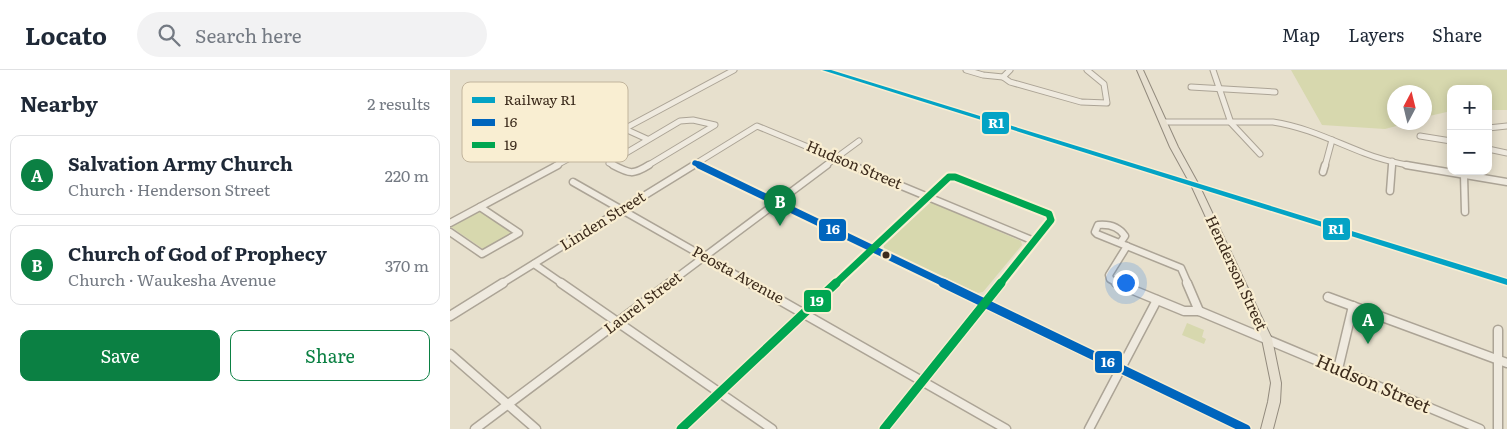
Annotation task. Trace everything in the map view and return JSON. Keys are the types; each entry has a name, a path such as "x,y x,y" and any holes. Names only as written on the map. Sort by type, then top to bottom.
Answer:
{"main road":[{"name":"Henderson Street","path":"1140,70 1174,147 1200,195 1266,339 1276,383 1274,402 1267,429"}],"street":[{"path":"628,127 734,70"},
{"path":"966,70 983,75 1003,76 1010,82 1081,102 1107,104 1104,84 1087,70"},
{"path":"1003,76 1010,70"},
{"path":"1213,70 1231,123 1260,154"},
{"path":"1191,87 1276,92"},
{"path":"611,162 609,163 626,172 636,173 715,125 685,120 628,151"},
{"path":"1163,122 1281,123 1303,128 1392,161 1447,171"},
{"name":"Hudson Street","path":"757,126 1034,241"},
{"name":"Linden Street","path":"450,316 757,126"},
{"path":"1492,128 1507,126"},
{"path":"628,130 647,139"},
{"path":"1420,136 1447,140"},
{"path":"1323,172 1332,140"},
{"name":"Laurel Street","path":"475,429 860,141"},
{"path":"1492,150 1507,153"},
{"path":"1390,190 1392,161"},
{"path":"450,222 563,162"},
{"path":"695,164 1246,429"},
{"path":"1464,175 1465,212"},
{"path":"1469,175 1507,182"},
{"path":"682,429 949,177 955,177 1051,216 1051,220 884,429"},
{"name":"Peosta Avenue","path":"573,182 806,313 1006,429"},
{"path":"450,232 482,254 520,233 480,206"},
{"name":"Hudson Street","path":"1199,311 1181,268 1124,245 1109,275 1110,279 1184,311 1199,311 1480,429"},
{"path":"534,264 772,429"},
{"path":"1328,296 1507,363"},
{"path":"1089,429 1157,300"},
{"path":"1338,369 1353,306"},
{"path":"1498,330 1498,429"},
{"path":"450,354 536,429"}],"green space":[{"path":"1291,70 1507,70 1507,110 1492,110 1492,85 1447,85 1447,112 1432,115 1432,85 1387,85 1387,128 1322,125"},
{"path":"931,202 1021,241 1022,245 983,292 978,293 884,249 884,245"},
{"path":"480,211 513,233 483,249 451,227"},
{"path":"1187,323 1204,330 1202,337 1206,339 1204,344 1182,335"}],"rail line":[{"name":"R1","path":"825,70 1507,282"}],"transit line":[{"name":"16","path":"695,163 1246,429"},
{"name":"19","path":"681,429 949,177 955,177 1049,214 1051,220 884,429"}],"place":[{"name":"Church of God of Prophecy","path":"780,226"},
{"name":"Salvation Army Church","path":"1368,344"}]}
